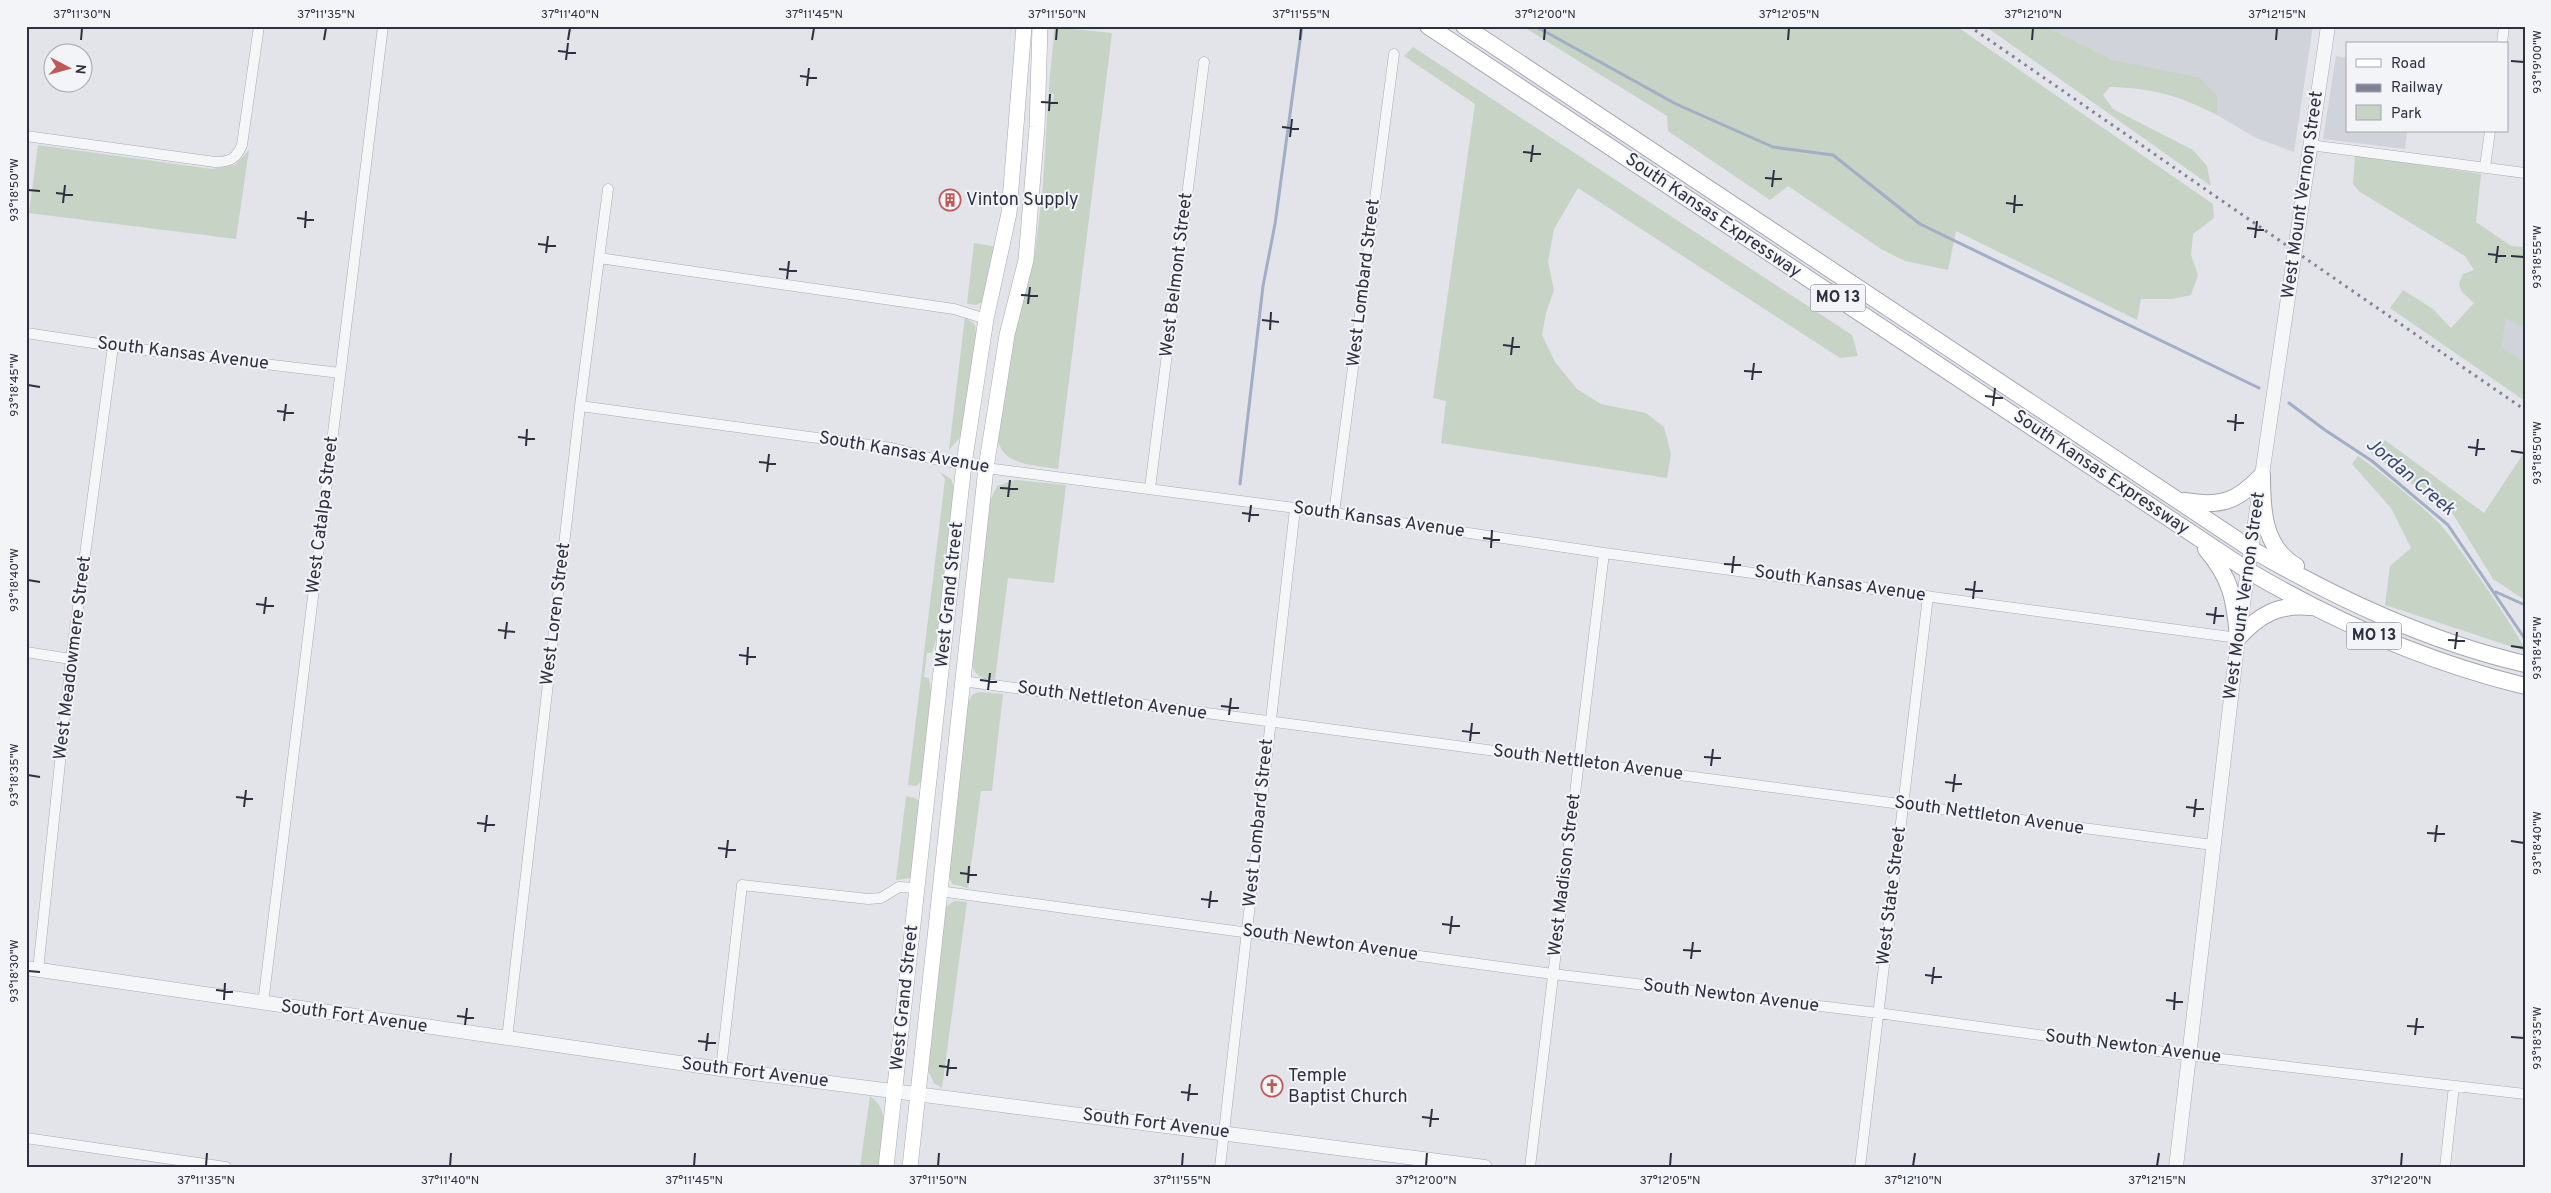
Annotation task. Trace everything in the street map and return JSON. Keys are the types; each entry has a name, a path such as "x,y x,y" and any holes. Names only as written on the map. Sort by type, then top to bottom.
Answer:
{"main road":[{"name":"West Grand Street","path":"886,1167 964,464 986,319 1010,213 1024,26"},
{"name":"West Grand Street","path":"910,1167 986,468 1007,335 1026,260 1037,127 1040,26"},
{"name":"South Kansas Expressway","path":"1428,26 2248,570 2313,607 2408,650 2517,684"},
{"name":"South Kansas Expressway","path":"1464,26 2251,549 2354,604 2432,637 2491,656 2525,664"},
{"path":"2179,501 2209,505 2221,503 2244,493 2262,475"},
{"path":"2262,475 2264,520 2278,550 2293,564 2350,594 2354,604"},
{"path":"2182,526 2206,549 2224,572 2234,598 2238,638"},
{"path":"2238,638 2264,614 2282,608 2313,607"}],"street":[{"path":"26,136 215,162 228,162 237,157 242,145 259,26"},
{"name":"West Catalpa Street","path":"263,1004 383,26"},
{"name":"West Mount Vernon Street","path":"2176,1167 2187,1055 2238,638 2328,26"},
{"path":"2502,42 2504,26"},
{"name":"West Lombard Street","path":"1334,513 1394,54"},
{"name":"West Belmont Street","path":"1150,488 1204,62"},
{"path":"2485,167 2490,132"},
{"path":"2310,145 2525,173"},
{"name":"West Loren Street","path":"507,1039 580,406 608,189"},
{"path":"599,258 954,309 986,319"},
{"name":"South Kansas Avenue","path":"26,333 113,346 340,373"},
{"name":"West Meadowmere Street","path":"32,969 113,346"},
{"name":"South Kansas Avenue","path":"580,406 892,448 986,468 1150,488 1604,553 2238,638"},
{"name":"West Lombard Street","path":"1220,1167 1295,509"},
{"name":"West Madison Street","path":"1530,1167 1604,553"},
{"name":"West State Street","path":"1860,1167 1928,596"},
{"path":"26,652 71,659"},
{"name":"South Nettleton Avenue","path":"962,682 2213,845"},
{"path":"721,1069 742,885 868,899 881,898 900,887 917,888"},
{"name":"South Newton Avenue","path":"939,891 1552,974 1878,1013 2187,1055 2525,1094"},
{"name":"South Fort Avenue","path":"32,969 721,1069 1224,1132 1485,1167"},
{"path":"2445,1167 2454,1086"},
{"path":"26,1138 226,1167"}],"shaded area":[{"path":"2045,26 2313,26 2294,152 2256,138 2217,115 2217,96 2144,68 2113,60"},
{"path":"2336,56 2346,58 2346,132 2407,132 2405,149 2323,139"},
{"path":"2506,317 2525,329 2525,362 2502,347"}],"green space":[{"path":"1522,26 1956,26 2213,204 2214,218 2193,234 2191,255 2198,275 2191,295 2172,299 2141,299 2137,320 1956,231 1948,270 1905,261 1881,249 1788,186 1770,200 1668,131 1667,116"},
{"path":"1985,26 2045,26 2113,60 2200,78 2217,96 2217,115 2178,98 2153,91 2110,87 2103,95 2113,109 2193,150 2207,166 2211,186"},
{"path":"1054,27 1112,33 1058,469 1014,460 1001,449 998,441 1012,333 1028,283 1035,253 1043,185 1048,102 1053,101 1054,94 1049,93"},
{"path":"1413,47 1852,335 1858,356 1840,358 1578,188 1554,229 1548,262 1554,290 1546,313 1542,335 1555,362 1577,389 1601,404 1646,413 1664,427 1671,454 1667,478 1441,443 1446,401 1433,398 1475,104 1404,56"},
{"path":"38,145 212,169 235,165 249,150 236,239 29,213"},
{"path":"2355,155 2481,174 2476,222 2511,246 2525,247 2525,329 2506,318 2502,347 2525,362 2525,401 2390,308 2403,290 2433,309 2451,328 2474,303 2462,292 2459,284 2463,274 2474,270 2465,256 2360,192 2353,184"},
{"path":"974,243 998,247 984,301 977,305 967,304"},
{"path":"965,317 975,325 976,334 962,435 949,450"},
{"path":"2385,440 2484,513 2525,451 2525,600 2493,579 2453,514 2371,453"},
{"path":"2358,456 2400,488 2440,524 2487,588 2513,628 2525,651 2385,605 2390,566 2411,548 2391,508 2352,464"},
{"path":"940,472 951,479 955,490 941,622 932,653 927,653 924,677 929,678 932,697 923,780 916,786 908,785 945,479"},
{"path":"1015,480 1066,485 1054,583 1008,578 995,679 991,679 977,674 972,663 990,501 997,486"},
{"path":"979,692 1003,694 992,791 981,791 968,888 952,884 948,872 966,705 973,694"},
{"path":"906,796 915,798 920,802 911,878 896,880"},
{"path":"954,901 967,902 942,1088 934,1083 928,1070 945,908"},
{"path":"870,1096 882,1110 884,1138 879,1167 860,1167"}],"waterway":[{"path":"1240,484 1263,286 1275,224 1302,26"},
{"path":"1535,26 1676,104 1773,147 1833,155 1920,224 2259,388"},
{"name":"Jordan Creek","path":"2289,403 2325,430 2372,461 2448,525 2525,639"},
{"name":"Jordan Creek","path":"2496,592 2525,605"}],"railway":[{"path":"1969,26 2525,410"}],"place":[{"name":"Vinton Supply","path":"950,200"},
{"name":"Temple Baptist Church","path":"1272,1086"}]}
